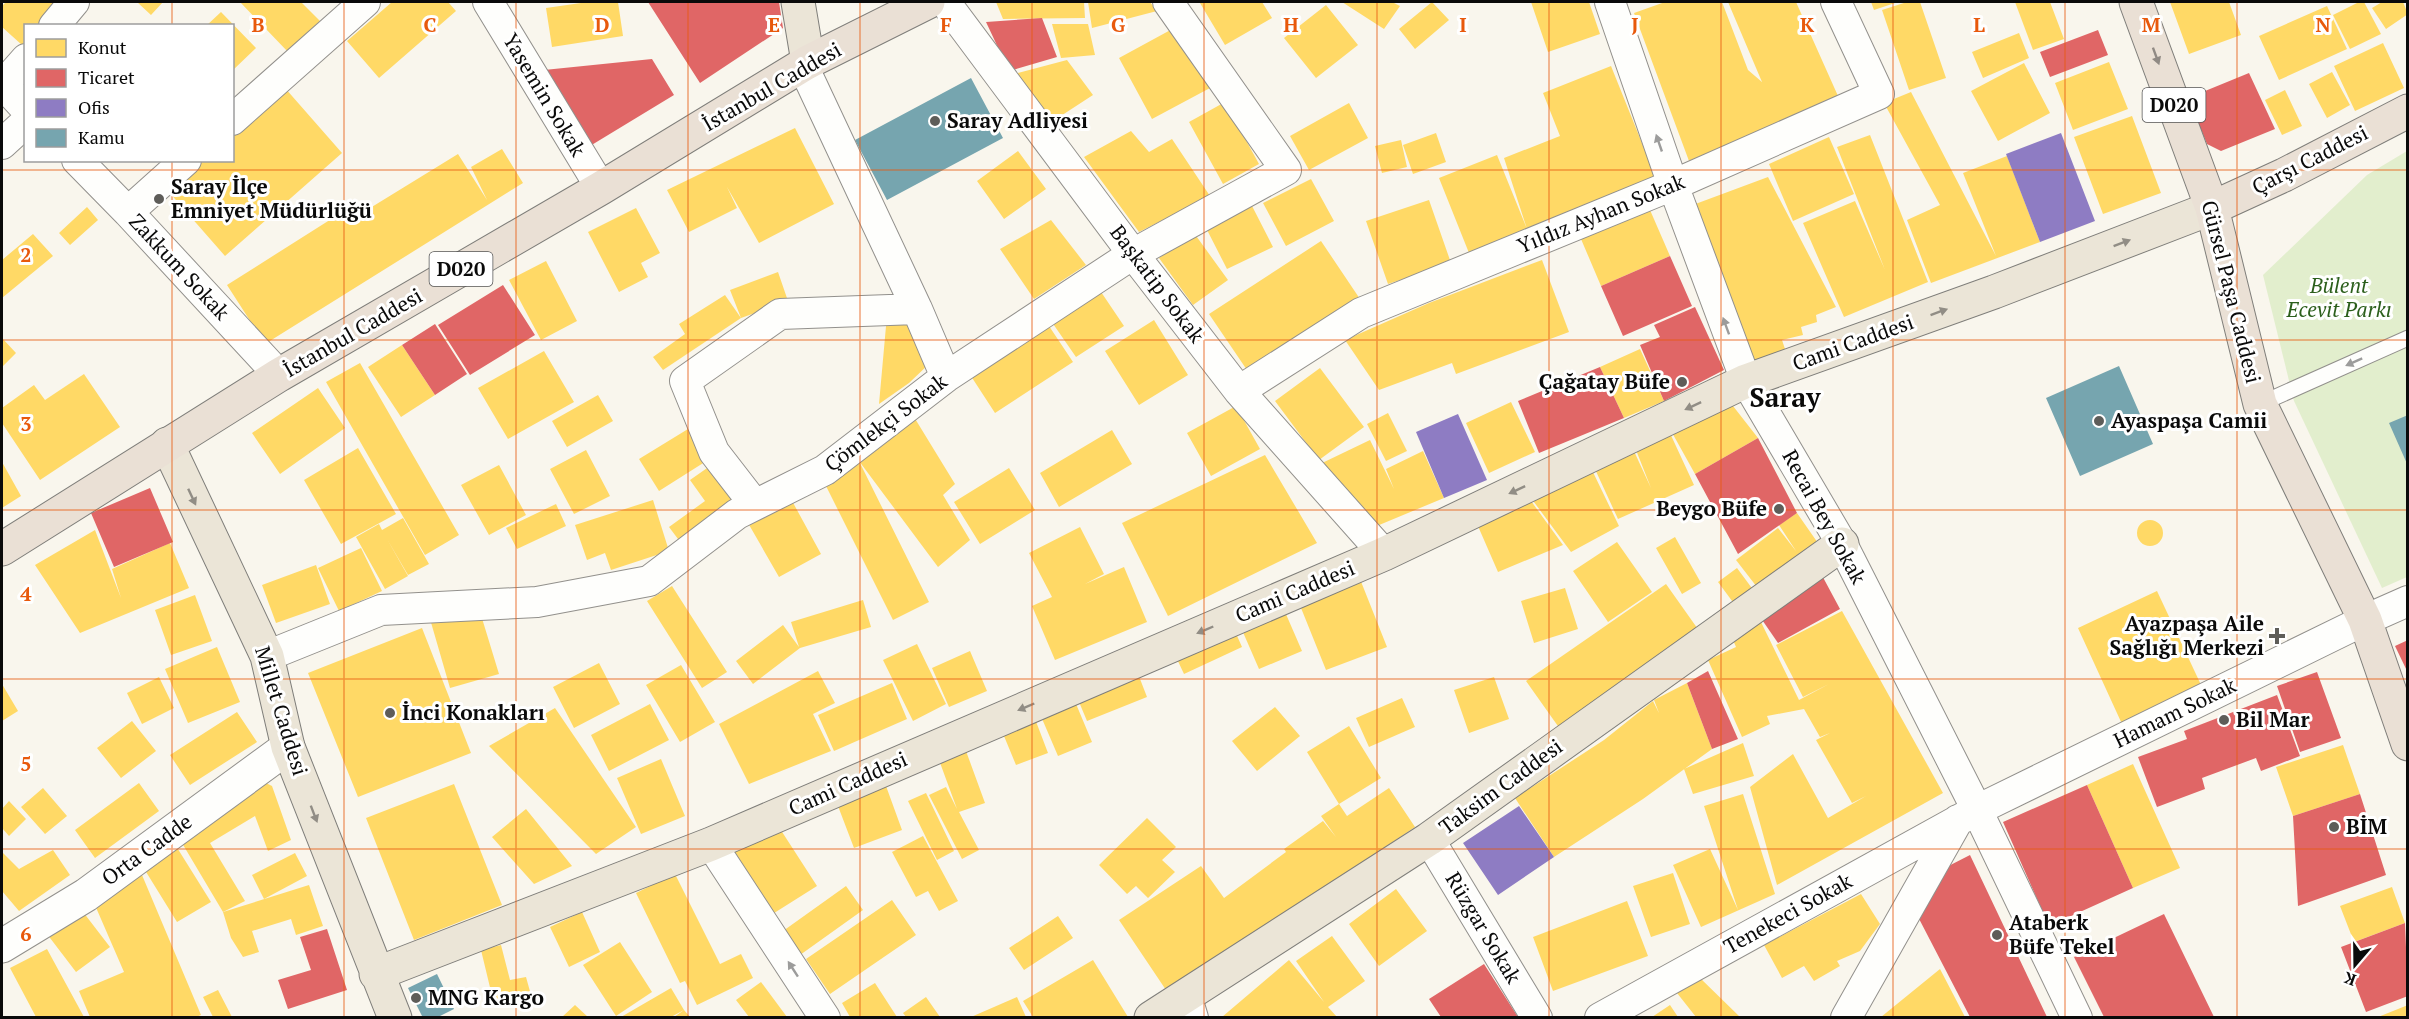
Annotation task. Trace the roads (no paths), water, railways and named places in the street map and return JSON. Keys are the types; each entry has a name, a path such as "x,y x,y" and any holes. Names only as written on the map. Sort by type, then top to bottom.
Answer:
{"highway":[{"name":"Gürsel Paşa Caddesi","path":"2136,2 2212,208 2260,404 2365,620 2408,744"},
{"name":"İstanbul Caddesi","path":"2,549 279,375 601,188 805,64 915,5"},
{"name":"Çarşı Caddesi","path":"2212,208 2284,175 2408,111"}],"main road":[{"path":"798,2 805,64"},
{"name":"Cami Caddesi","path":"376,974 711,844 1384,554 1746,381 1994,292 2212,208"},
{"name":"Millet Caddesi","path":"167,444 267,656 288,747 376,974 395,1017"},
{"name":"Taksim Caddesi","path":"1151,1017 1190,1006 1429,839 1842,544"}],"street":[{"path":"56,24 75,2"},
{"path":"234,118 365,2"},
{"name":"Yasemin Sokak","path":"488,2 601,188"},
{"name":"Başkatip Sokak","path":"945,2 1239,392 1384,554"},
{"name":"Çömlekçi Sokak","path":"267,656 381,610 537,603 649,581 737,514 825,471 946,377 1133,254 1286,170 1168,2"},
{"name":"Recai Bey Sokak","path":"1610,2 1673,185 1746,381 1842,544 1967,815 2077,1017"},
{"name":"Yıldız Ayhan Sokak","path":"1239,392 1361,313 1673,185 1879,94 1836,2"},
{"path":"24,61 2,84 24,107"},
{"path":"805,64 946,377"},
{"path":"2,144 24,124"},
{"name":"Zakkum Sokak","path":"79,162 279,375"},
{"path":"128,212 184,162"},
{"path":"755,505 714,452 685,381 780,314 917,309"},
{"name":"Hamam Sokak","path":"1967,815 2408,601"},
{"name":"Orta Cadde","path":"2,946 86,895 288,747"},
{"path":"1845,1017 1967,815"},
{"name":"Tenekeci Sokak","path":"1600,1017 1967,815"},
{"name":"Rüzgar Sokak","path":"1429,839 1537,1017"},
{"path":"711,844 825,1017"}],"lane":[{"path":"2260,404 2408,338"}],"place":[{"name":"Saray Adliyesi","path":"935,121"},
{"name":"Saray İlçe Emniyet Müdürlüğü","path":"159,199"},
{"name":"Çağatay Büfe","path":"1682,382"},
{"name":"Ayaspaşa Camii","path":"2099,421"},
{"name":"Beygo Büfe","path":"1779,509"},
{"name":"Ayazpaşa Aile Sağlığı Merkezi","path":"2277,636"},
{"name":"İnci Konakları","path":"390,713"},
{"name":"Bil Mar","path":"2224,720"},
{"name":"BİM","path":"2334,827"},
{"name":"Ataberk Büfe Tekel","path":"1997,935"},
{"name":"MNG Kargo","path":"416,998"}],"district":[{"name":"Saray","path":"1785,398"}],"park label":[{"name":"Bülent Ecevit Parkı","path":"2339,298"}]}
